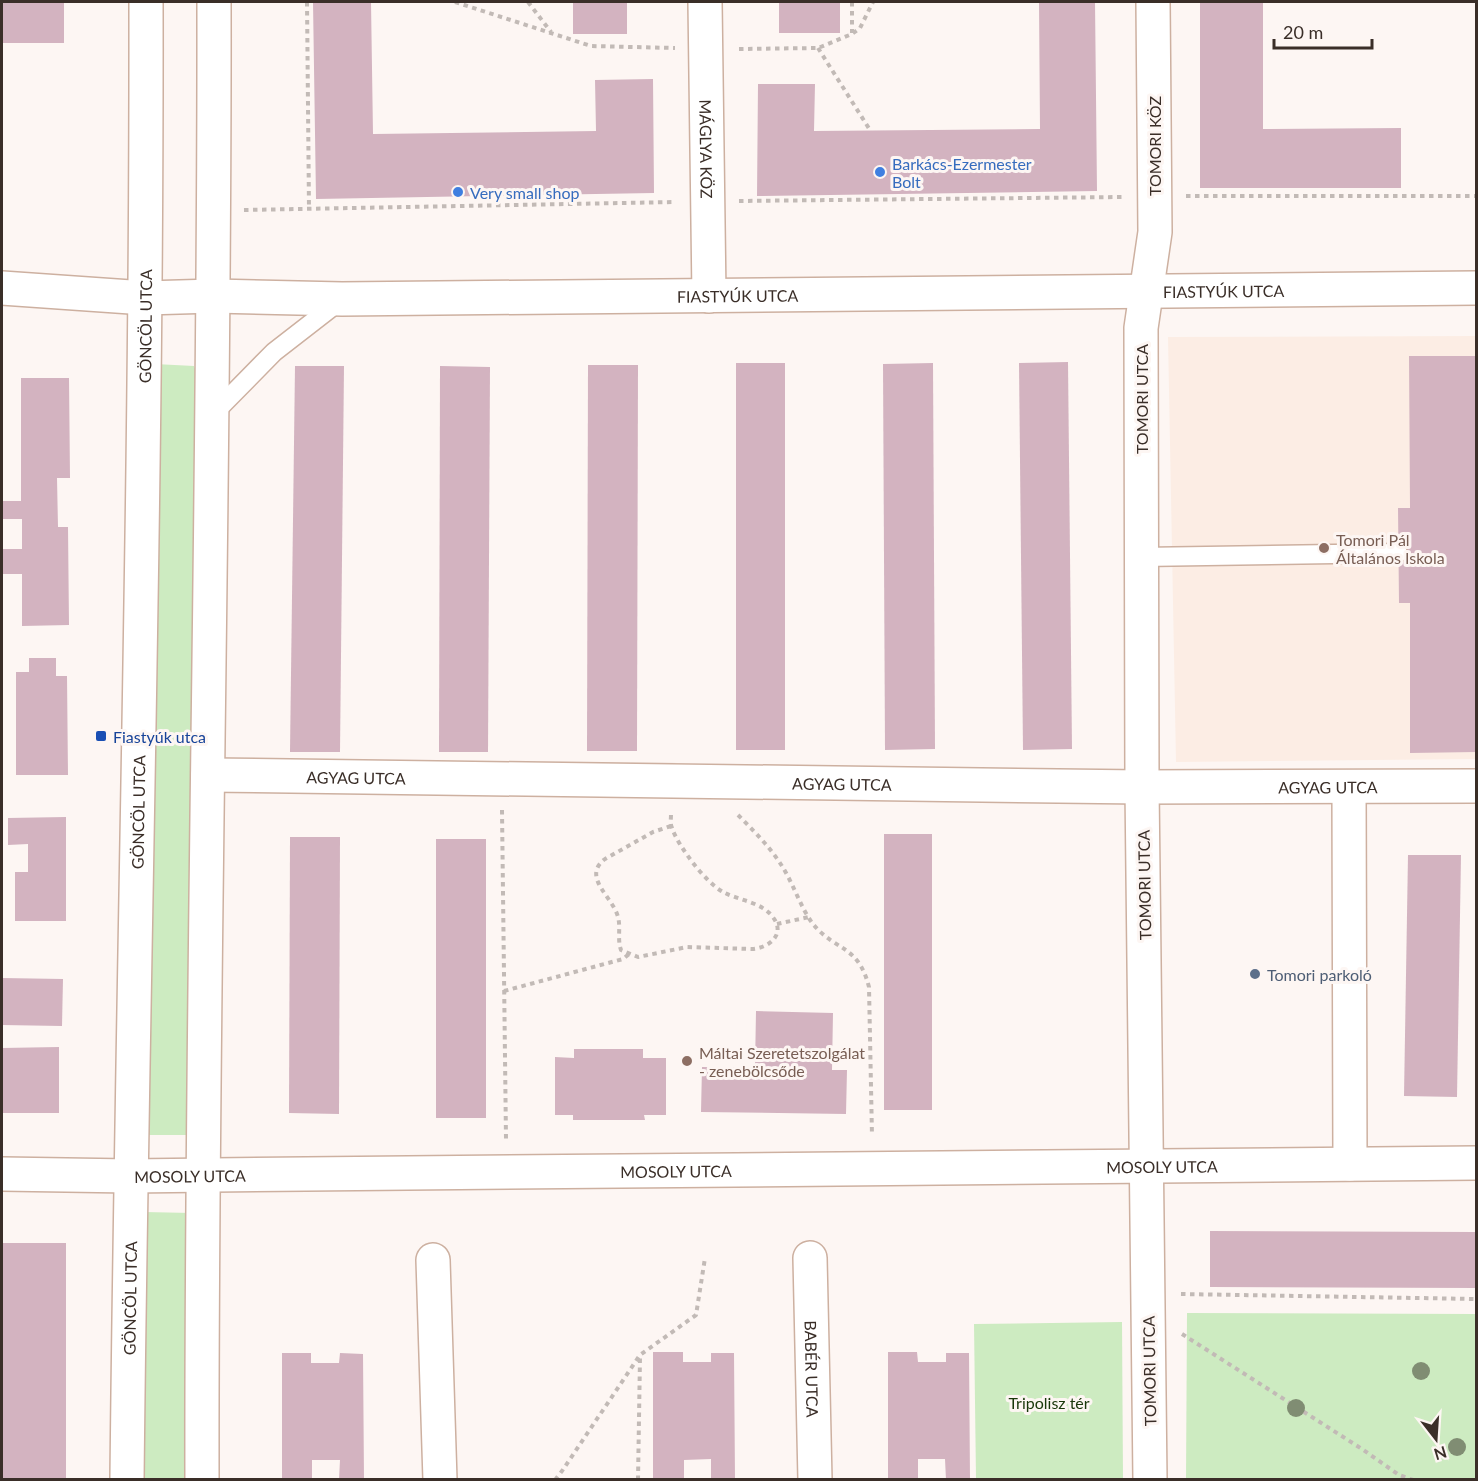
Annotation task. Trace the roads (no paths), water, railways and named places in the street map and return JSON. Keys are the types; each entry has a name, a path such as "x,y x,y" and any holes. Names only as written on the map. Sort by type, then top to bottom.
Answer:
{"street":[{"name":"GÖNCÖL UTCA","path":"127,1479 130,1176 146,298 146,2"},
{"path":"202,1479 203,1175 215,210 214,2"},
{"name":"MÁGLYA KÖZ","path":"705,2 709,296"},
{"name":"TOMORI KÖZ","path":"1147,291 1155,232 1153,2"},
{"name":"FIASTYÚK UTCA","path":"2,288 146,298 214,296 342,300 1476,288"},
{"name":"TOMORI UTCA","path":"1147,291 1141,328 1142,787 1150,1479"},
{"name":"AGYAG UTCA","path":"208,775 1142,787 1476,786"},
{"path":"1349,787 1350,1164"},
{"name":"MOSOLY UTCA","path":"2,1174 130,1176 1148,1168 1476,1163"},
{"name":"BABÉR UTCA","path":"810,1258 815,1479"},
{"path":"433,1260 440,1479"}],"lane":[{"path":"213,414 274,352 342,300"},
{"path":"1142,557 1398,553"}],"place":[{"name":"Barkács-Ezermester Bolt","path":"880,172"},
{"name":"Very small shop","path":"458,192"},
{"name":"Tomori Pál Általános Iskola","path":"1324,548"},
{"name":"Fiastyúk utca","path":"101,736"},
{"name":"Tomori parkoló","path":"1255,974"},
{"name":"Máltai Szeretetszolgálat - zenebölcsőde","path":"687,1061"}],"park label":[{"name":"Tripolisz tér","path":"1049,1402"}]}
